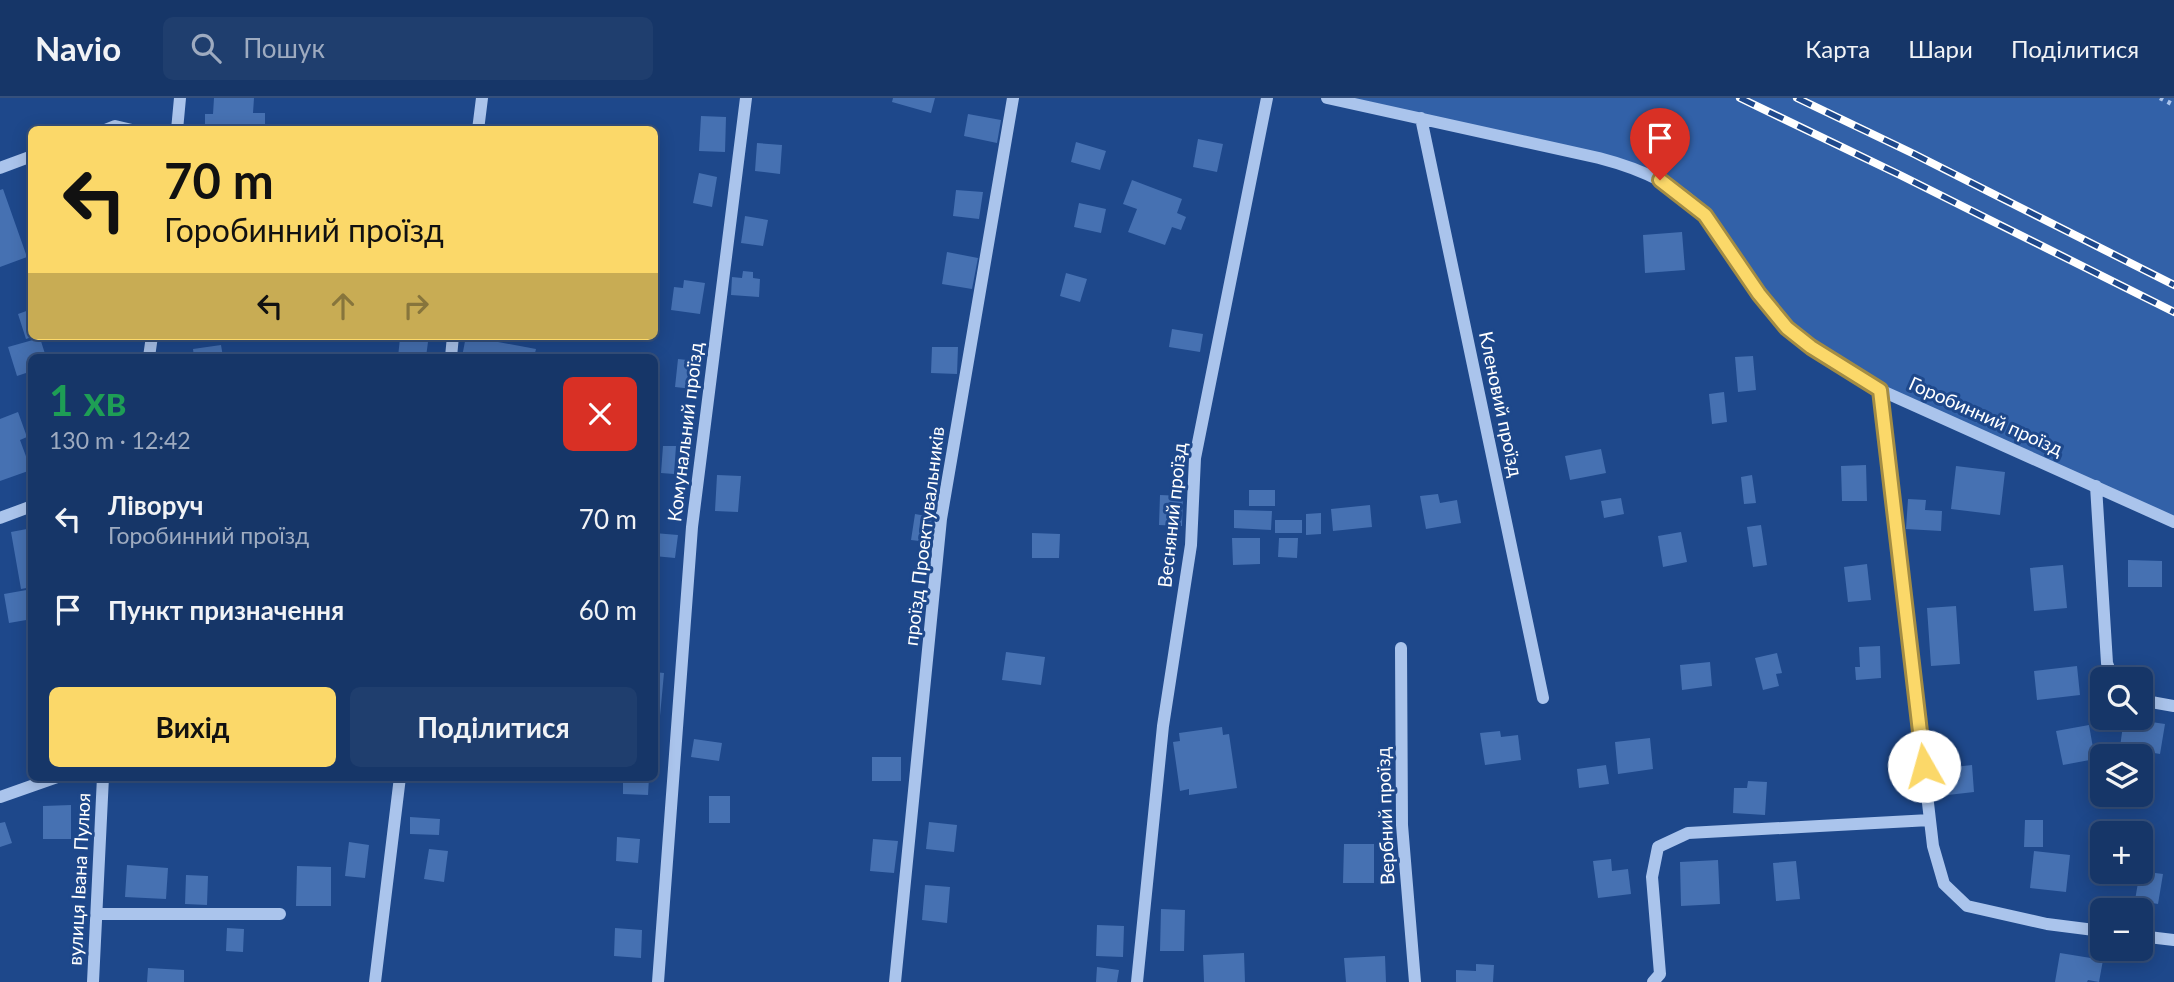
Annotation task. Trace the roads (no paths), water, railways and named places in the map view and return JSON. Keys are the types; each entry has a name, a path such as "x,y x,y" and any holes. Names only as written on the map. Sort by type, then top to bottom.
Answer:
{"street":[{"path":"177,126 180,98"},
{"path":"478,126 482,98"},
{"name":"Комунальний проїзд","path":"658,982 692,527 747,98"},
{"name":"проїзд Проектувальників","path":"895,982 941,519 1013,98"},
{"name":"Весняний проїзд","path":"1137,982 1163,726 1191,545 1195,458 1267,98"},
{"name":"Горобинний проїзд","path":"1328,98 1642,170 1660,180 1705,215 1759,294 1787,328 1811,347 1880,390 2174,522"},
{"name":"Кленовий проїзд","path":"1420,118 1543,698"},
{"path":"0,168 28,158"},
{"path":"1880,390 1933,846 1944,884 1967,906 2090,929"},
{"path":"2096,486 2108,667"},
{"path":"0,518 28,508"},
{"name":"Вербний проїзд","path":"1401,648 1402,825 1415,982"},
{"path":"2153,702 2174,706"},
{"path":"0,797 46,781"},
{"name":"вулиця Івана Пулюя","path":"93,982 103,781"},
{"path":"375,982 400,781"},
{"path":"1653,982 1660,974 1652,877 1658,847 1688,833 1930,820"},
{"path":"97,914 279,914"},
{"path":"2153,938 2174,940"}],"railway":[{"path":"1740,98 2174,312"},
{"path":"1797,98 2174,285"}]}
